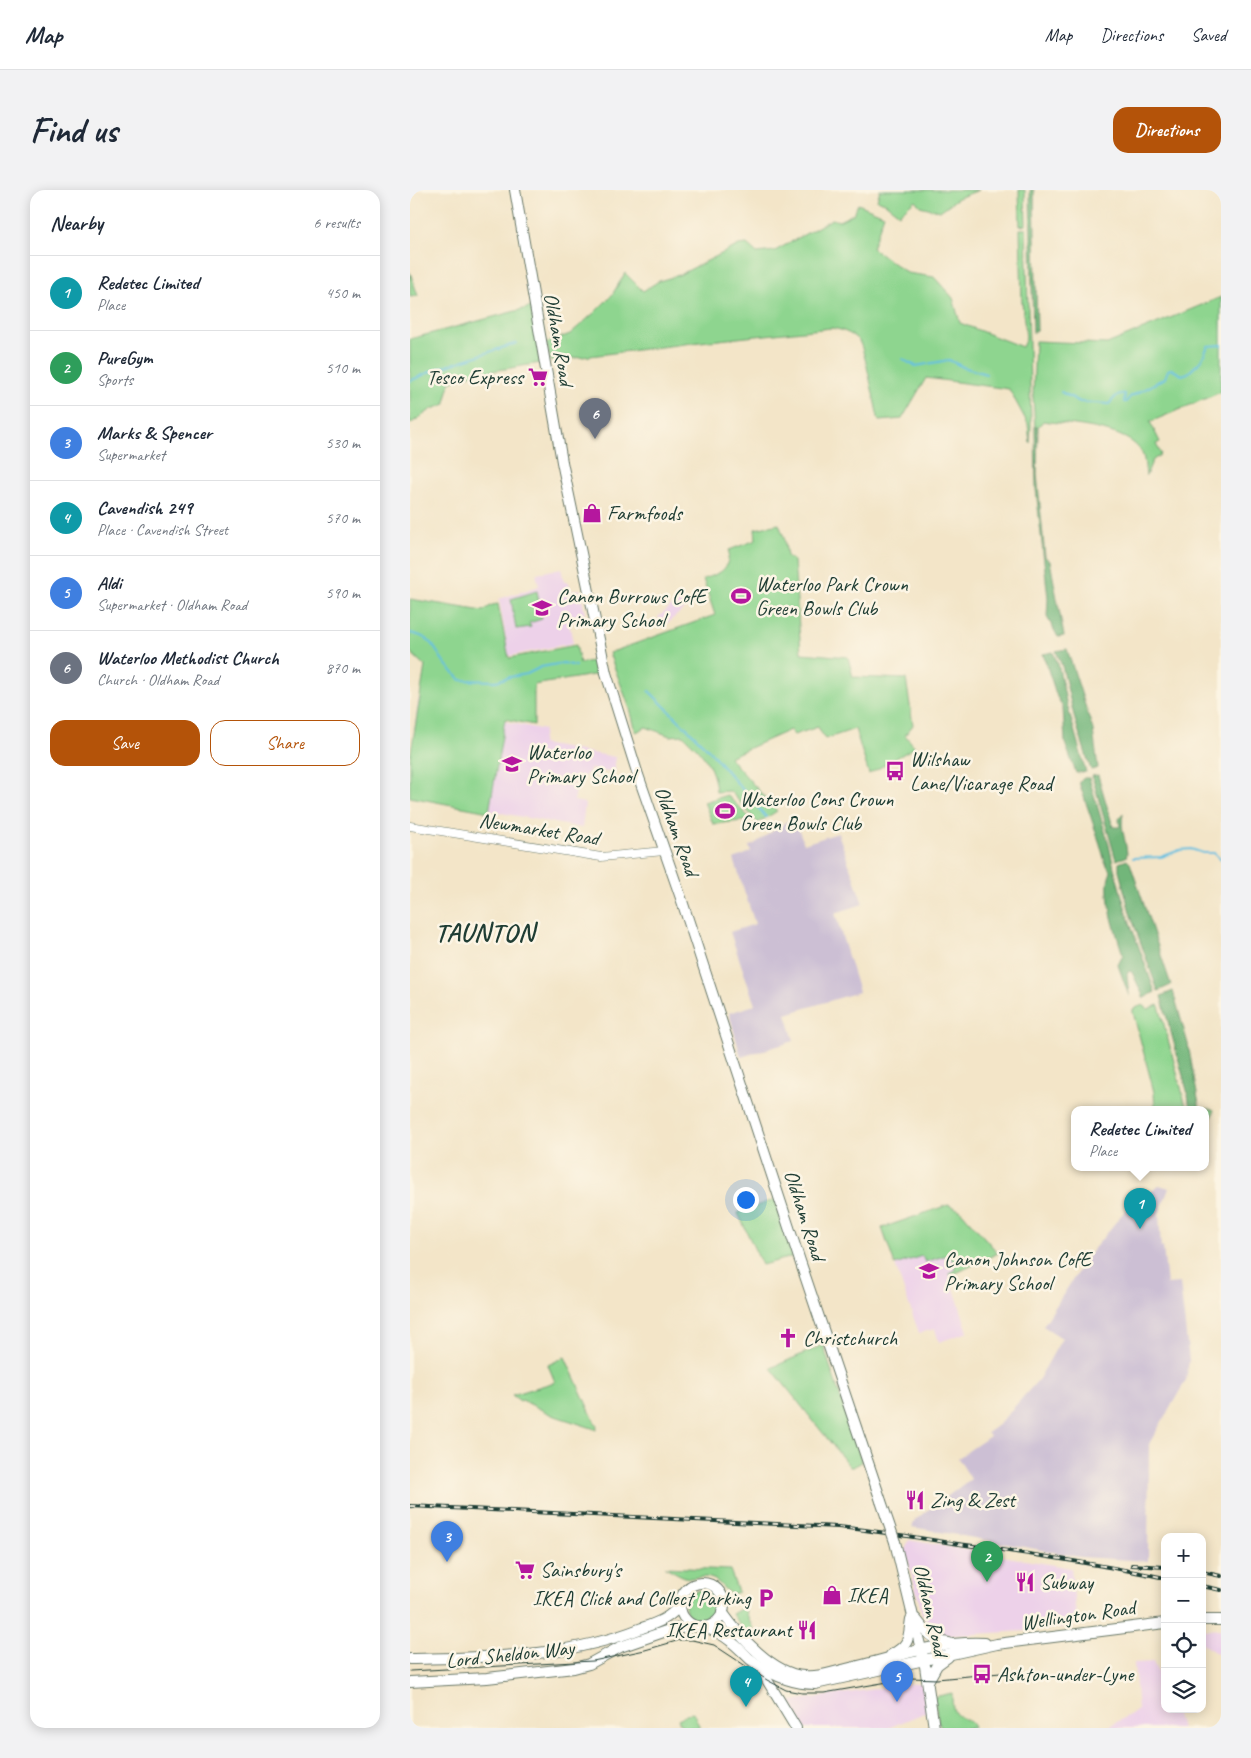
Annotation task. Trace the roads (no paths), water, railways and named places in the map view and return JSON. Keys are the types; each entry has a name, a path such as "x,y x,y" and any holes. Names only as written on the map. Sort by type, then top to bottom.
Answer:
{"highway":[{"name":"Oldham Road","path":"515,190 560,453 606,673 624,735 681,898 800,1261 895,1542 928,1681 934,1728"},
{"path":"699,1626 714,1623 722,1612 723,1603 720,1593 712,1586 704,1583 693,1585 682,1596 680,1604 684,1618 691,1624 719,1633 738,1646 748,1658"},
{"name":"Lord Sheldon Way","path":"410,1659 504,1656 566,1650 621,1637 671,1615 680,1604"},
{"path":"722,1612 754,1648 788,1677"},
{"path":"912,1614 931,1637 953,1648 937,1665 928,1681"},
{"path":"881,1660 900,1650 909,1639 912,1614"},
{"path":"1206,1620 1221,1620"},
{"name":"Wellington Road","path":"788,1677 811,1676 881,1660 953,1648 1161,1624"},
{"name":"Lord Sheldon Way","path":"410,1682 487,1678 574,1668 603,1657 620,1647 672,1629 699,1626"},
{"path":"639,1642 676,1632 704,1634 719,1638 763,1668 788,1677"},
{"name":"Wellington Road","path":"788,1677 801,1684 814,1684 907,1665 922,1654"},
{"path":"763,1668 767,1680 796,1728"},
{"path":"778,1698 788,1677"}],"street":[{"name":"Newmarket Road","path":"410,826 601,857 664,851"}],"waterway":[{"path":"410,381 434,370 517,343"},
{"path":"1061,392 1080,402 1109,404 1118,395 1125,394 1124,402 1126,402 1130,397 1165,378 1168,370 1171,369 1182,375 1188,373 1201,361 1208,346 1221,345"},
{"path":"903,359 916,366 949,360 963,367 986,374"},
{"path":"410,633 428,640 446,665 461,680 496,681 527,674 541,667 563,663 576,666"},
{"path":"649,691 708,749 766,817"},
{"path":"1133,858 1161,857 1180,850 1191,849 1203,853 1214,853 1221,860"}],"tram line":[{"path":"410,1671 593,1661 645,1650 680,1640 692,1640 714,1645 767,1680 786,1690 802,1693 824,1693 911,1678 937,1679 1011,1672"}],"railway":[{"path":"410,1506 838,1527 1041,1556 1161,1577"},
{"path":"1132,1565 1161,1567"},
{"path":"1206,1573 1221,1576"},
{"path":"1206,1587 1221,1590"}],"place":[{"name":"Tesco Express","path":"538,377"},
{"name":"Waterloo Methodist Church","path":"595,439"},
{"name":"Farmfoods","path":"592,513"},
{"name":"Waterloo Park Crown Green Bowls Club","path":"741,596"},
{"name":"Canon Burrows CofE Primary School","path":"542,608"},
{"name":"Waterloo Primary School","path":"512,764"},
{"name":"Wilshaw Lane/Vicarage Road","path":"895,771"},
{"name":"Waterloo Cons Crown Green Bowls Club","path":"725,811"},
{"name":"Redetec Limited","path":"1140,1229"},
{"name":"Canon Johnson CofE Primary School","path":"929,1271"},
{"name":"Christchurch","path":"788,1338"},
{"name":"Zing & Zest","path":"915,1500"},
{"name":"Marks & Spencer","path":"447,1562"},
{"name":"Sainsbury's","path":"525,1570"},
{"name":"PureGym","path":"987,1582"},
{"name":"Subway","path":"1025,1582"},
{"name":"IKEA","path":"832,1595"},
{"name":"IKEA Click and Collect Parking","path":"766,1598"},
{"name":"IKEA Restaurant","path":"807,1630"},
{"name":"Ashton-under-Lyne","path":"982,1674"},
{"name":"Aldi","path":"897,1702"},
{"name":"Cavendish 249","path":"746,1707"}],"district":[{"name":"TAUNTON","path":"485,932"}]}
